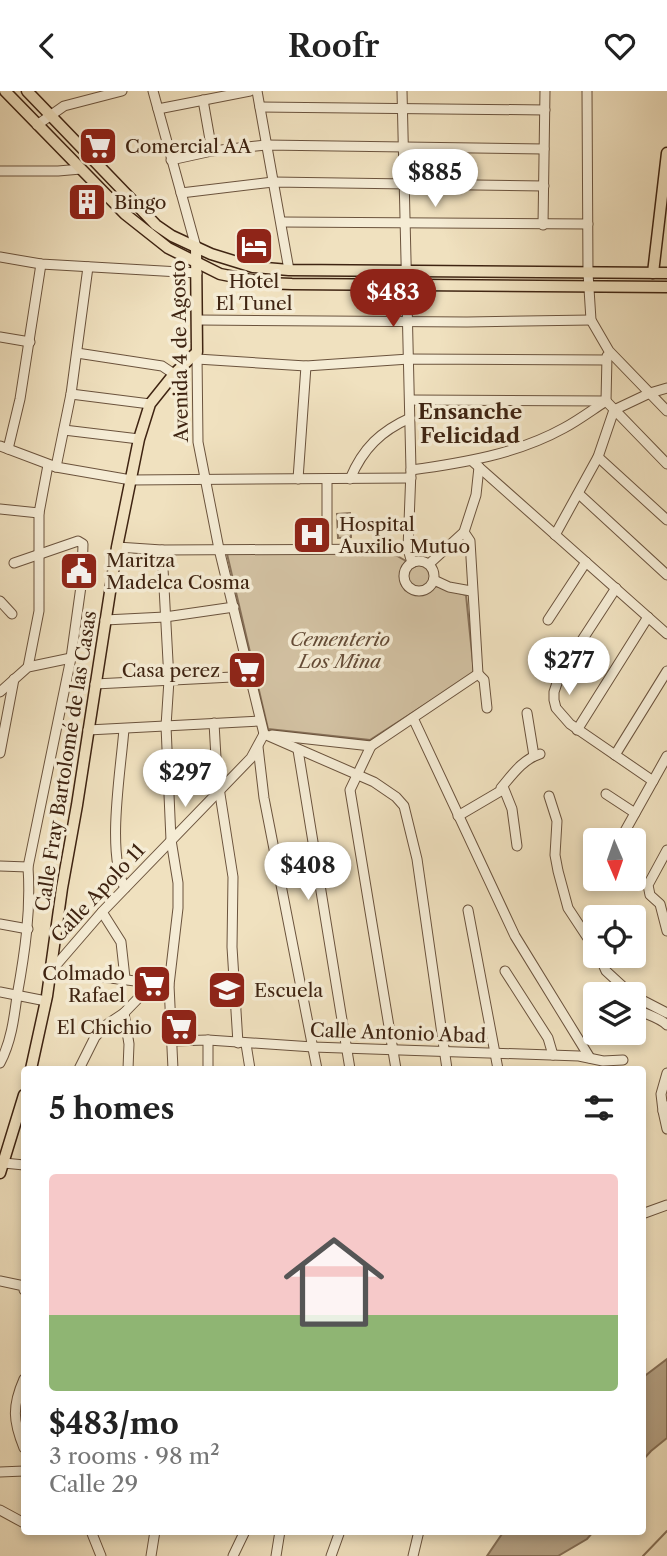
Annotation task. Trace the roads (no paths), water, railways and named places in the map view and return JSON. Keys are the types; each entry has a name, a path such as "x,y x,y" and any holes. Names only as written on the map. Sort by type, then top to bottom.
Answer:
{"main road":[{"path":"5,91 138,226 197,269 265,283 667,287"},
{"path":"27,91 156,225 195,247 253,267 667,273"},
{"path":"653,273 667,153"},
{"name":"Avenida 4 de Agosto","path":"195,247 197,355"},
{"name":"Calle Fray Bartolomé de las Casas","path":"32,1066 51,971 117,547 139,439 150,404 174,375 197,355"},
{"path":"2,1168 21,1105"}],"street":[{"path":"37,125 64,106 122,91"},
{"name":"Avenida 4 de Agosto","path":"153,91 195,247"},
{"path":"158,109 250,91"},
{"path":"257,91 289,269"},
{"path":"402,91 411,474 408,549 412,562"},
{"path":"543,225 545,91"},
{"path":"587,91 588,273 591,320 607,356 606,401 667,464"},
{"path":"203,100 212,151"},
{"path":"260,107 545,110"},
{"path":"171,160 212,151 266,145 544,149"},
{"path":"0,171 81,169"},
{"path":"181,193 273,182 544,186"},
{"path":"282,222 588,224"},
{"path":"0,257 41,264 88,267 197,269"},
{"path":"41,264 20,399 4,448 52,466 131,480 350,479 411,474 476,464 547,436 606,401"},
{"path":"28,667 38,611 39,513 64,430 88,267"},
{"path":"198,320 591,320"},
{"path":"0,337 30,342"},
{"path":"77,353 162,366 174,375"},
{"path":"197,355 306,366 409,359 607,356 667,411"},
{"name":"Avenida 4 de Agosto","path":"197,355 196,422 205,478 219,549 264,734"},
{"path":"298,479 306,366"},
{"path":"555,535 598,457 614,410 667,388"},
{"path":"71,394 150,404"},
{"path":"410,400 606,401"},
{"path":"350,479 358,462 380,434 410,418"},
{"path":"64,430 139,439"},
{"path":"598,457 667,520"},
{"path":"429,564 464,531 476,495 476,464"},
{"path":"476,464 667,634"},
{"path":"327,479 327,548"},
{"path":"579,494 667,575"},
{"path":"0,509 39,513"},
{"path":"464,531 470,541 478,674 484,680 487,708"},
{"path":"0,1063 10,1042 18,994 28,929 28,867 71,659 82,579 83,544 78,541 14,562"},
{"path":"117,547 162,550 408,549"},
{"path":"162,550 169,680 166,726 171,841 178,883 178,908 169,985 173,1066"},
{"path":"423,561 429,564 433,571 434,580 424,591 409,588 404,574 412,562 423,561"},
{"path":"548,620 586,562"},
{"path":"434,580 449,587 471,590"},
{"path":"616,588 560,674 554,692 556,708 577,730 653,781"},
{"path":"0,603 12,614"},
{"path":"105,620 165,618 234,607"},
{"path":"577,730 648,617"},
{"path":"0,691 28,667 71,659"},
{"path":"615,755 667,671"},
{"path":"396,1066 350,790 371,746 478,674"},
{"path":"95,684 251,676"},
{"path":"0,753 15,678"},
{"path":"458,816 502,788 517,769 537,755 527,713"},
{"path":"413,718 515,936 590,1058"},
{"path":"88,730 260,721"},
{"path":"214,723 233,877 232,947 242,1043 249,1066"},
{"path":"124,729 115,847 119,878 125,887"},
{"path":"264,734 371,746"},
{"path":"264,734 374,782 396,797 407,813 417,859 446,1066"},
{"name":"Calle Apolo 11","path":"51,971 125,887 251,758 264,734"},
{"path":"258,747 264,798 316,1066"},
{"path":"298,750 350,1066"},
{"path":"627,828 666,760"},
{"path":"502,788 508,795 512,809 517,846"},
{"path":"606,794 635,813"},
{"path":"550,796 557,821 555,855 568,908 583,931"},
{"path":"667,850 648,885 648,890 660,904 667,931"},
{"path":"0,866 28,867"},
{"path":"468,911 498,1066"},
{"path":"102,912 121,942 125,978"},
{"path":"0,924 28,929"},
{"path":"605,968 613,982"},
{"path":"51,971 169,985"},
{"path":"505,971 548,1038 552,1055"},
{"path":"606,971 618,982"},
{"path":"80,1066 95,1037 106,1025 124,1013 152,983"},
{"path":"0,992 46,1001"},
{"path":"646,1002 667,1013"},
{"path":"124,1013 129,1044 128,1066"},
{"path":"646,1015 661,1019 667,1025"},
{"path":"208,1040 208,1066"},
{"name":"Calle Antonio Abad","path":"172,1041 208,1040 622,1060"},
{"path":"667,1073 661,1094 667,1129"},
{"path":"2,1168 21,1165"},
{"path":"646,1213 667,1205"},
{"path":"0,1281 21,1285"},
{"path":"21,1386 14,1412 21,1437"},
{"path":"0,1472 21,1471"},
{"path":"0,1510 21,1521"},
{"path":"93,1535 101,1556"},
{"path":"151,1556 154,1535"},
{"path":"233,1556 243,1535"},
{"path":"276,1556 279,1535"},
{"path":"331,1556 339,1535"},
{"path":"413,1556 418,1535"}],"waterway":[{"path":"643,1556 667,1531"}],"place":[{"name":"Comercial AA","path":"98,146"},
{"name":"Bingo","path":"87,202"},
{"name":"Hotel El Tunel","path":"254,246"},
{"name":"Hospital Auxilio Mutuo","path":"312,535"},
{"name":"Maritza Madelca Cosma","path":"79,571"},
{"name":"Casa perez","path":"247,670"},
{"name":"Colmado Rafael","path":"152,984"},
{"name":"Escuela","path":"227,990"},
{"name":"El Chichio","path":"179,1027"}],"district":[{"name":"Ensanche Felicidad","path":"470,423"}],"park label":[{"name":"Cementerio Los Mina","path":"340,650"}]}
